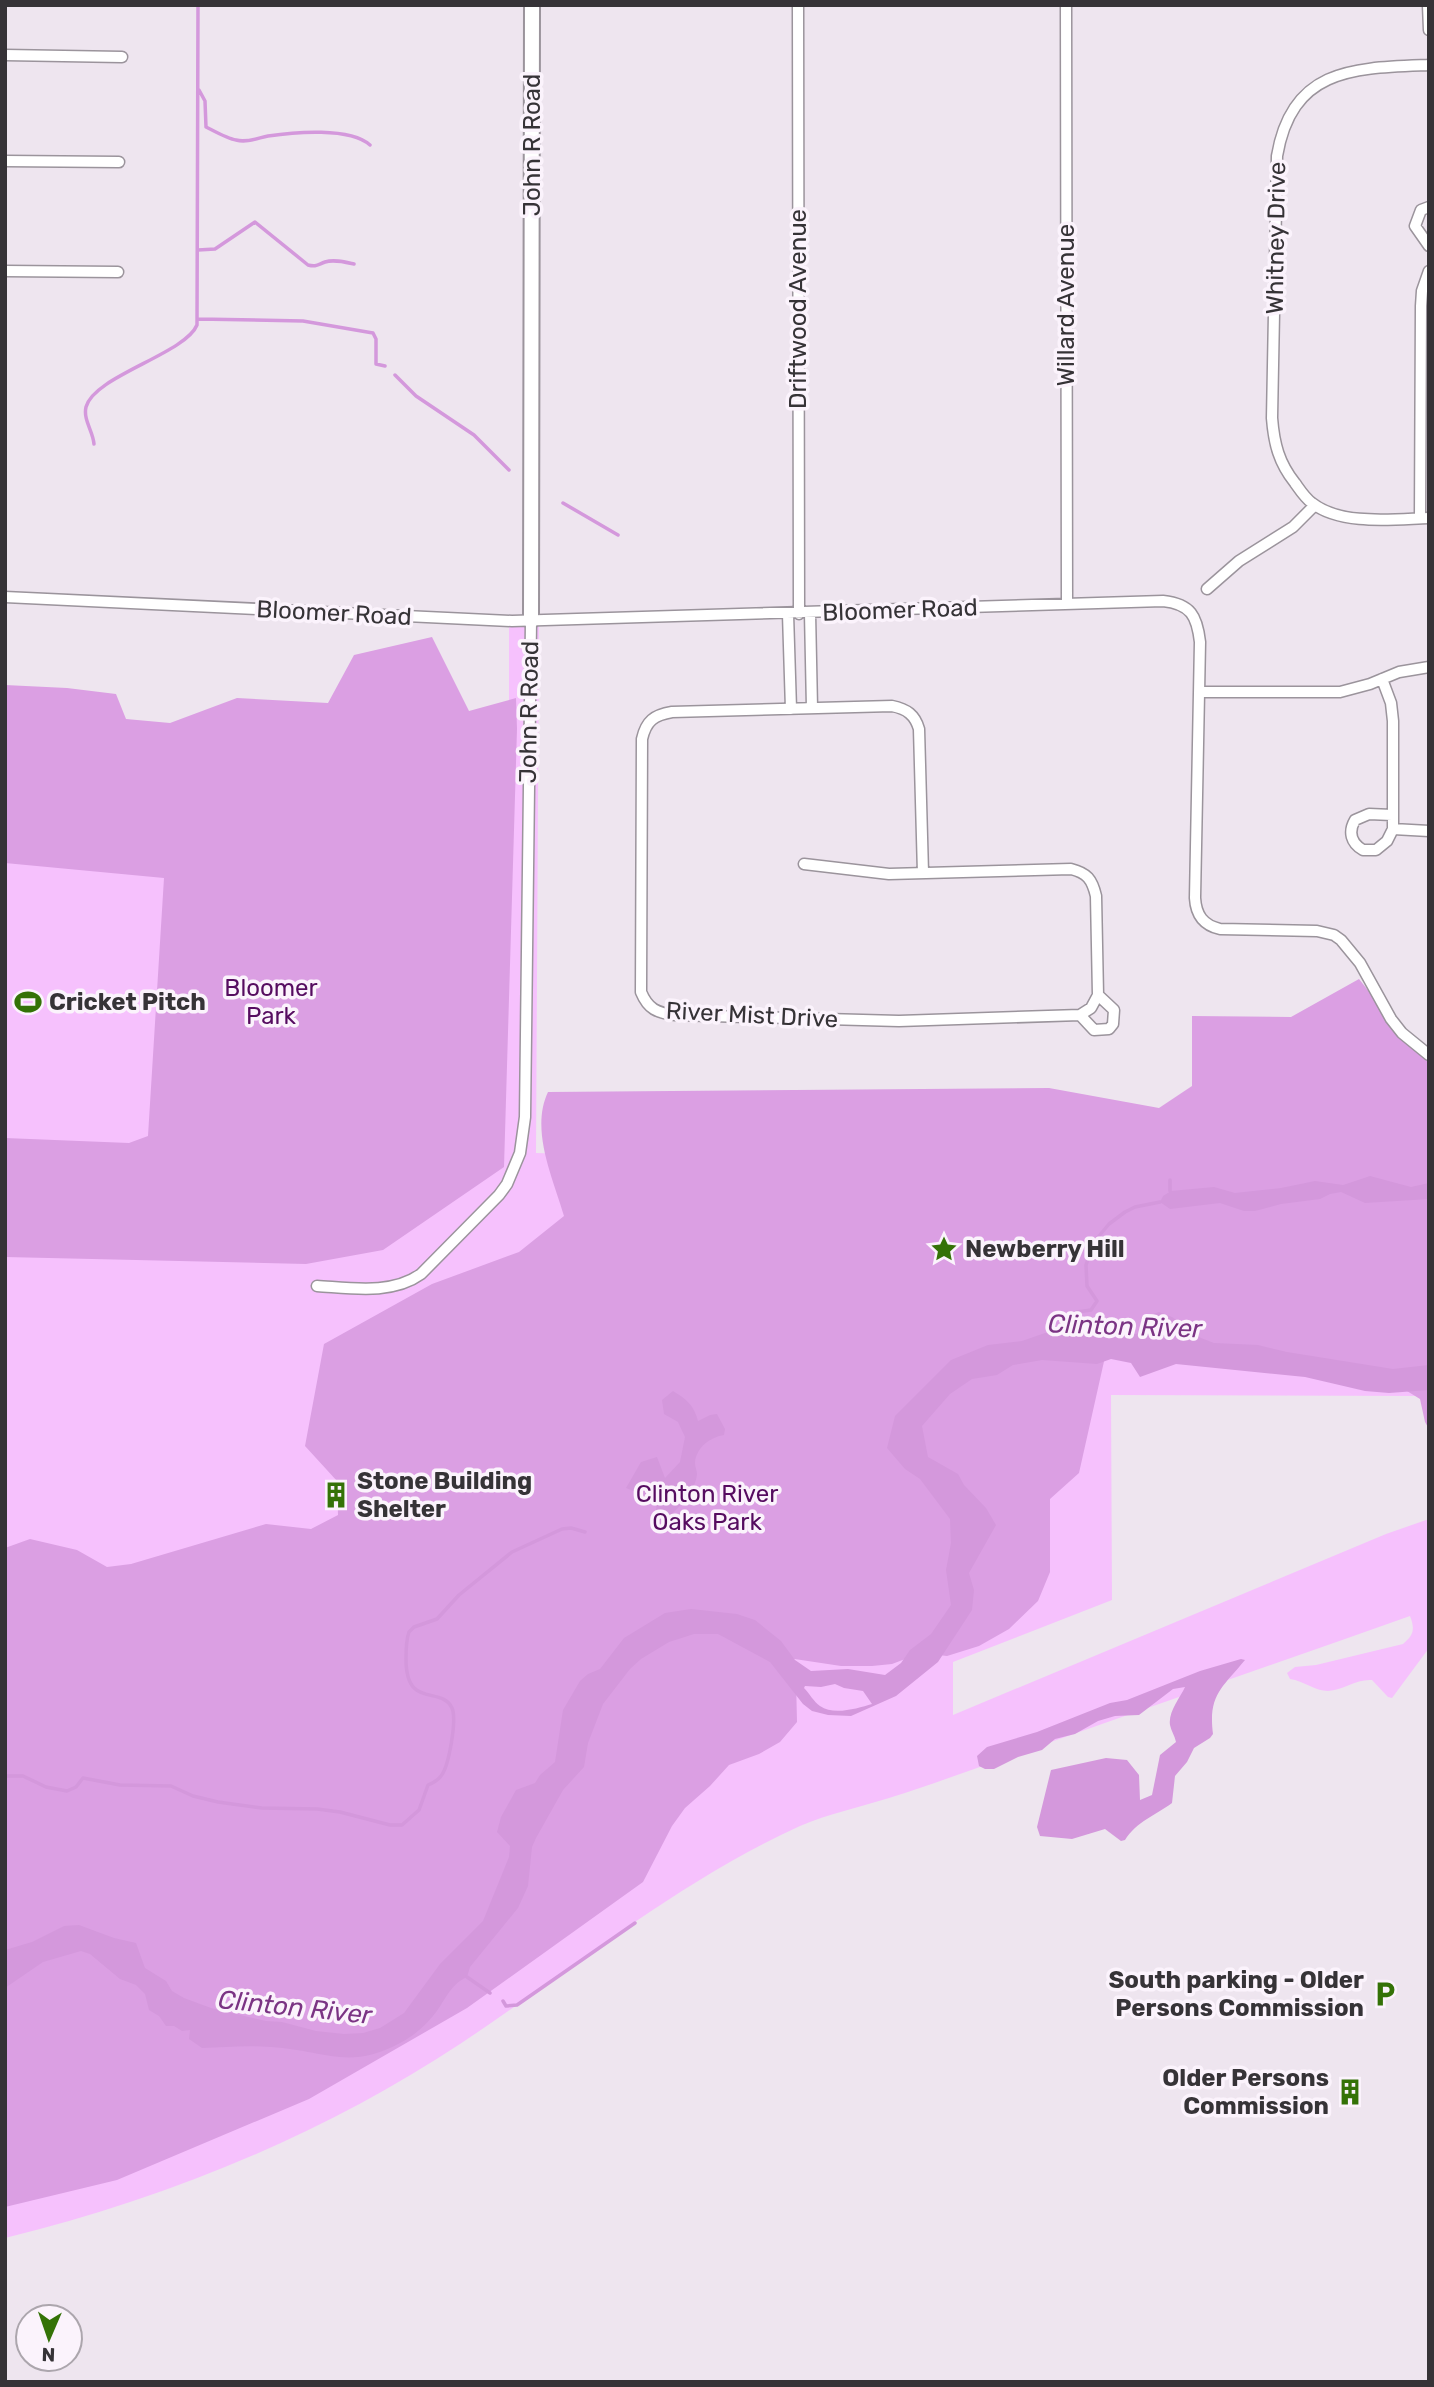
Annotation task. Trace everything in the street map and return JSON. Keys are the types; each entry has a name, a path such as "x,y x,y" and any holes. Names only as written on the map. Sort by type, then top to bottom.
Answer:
{"street":[{"name":"John R Road","path":"317,1286 380,1288 409,1283 499,1195 515,1169 523,1135 531,621 532,5"},
{"name":"Driftwood Avenue","path":"793,614 798,5"},
{"name":"Willard Avenue","path":"1066,5 1066,604"},
{"path":"1428,5 1429,30"},
{"path":"5,55 122,57"},
{"name":"Whitney Drive","path":"1315,505 1283,468 1273,436 1277,156 1280,138 1289,117 1303,97 1330,78 1370,67 1429,65"},
{"path":"5,161 119,163"},
{"path":"1429,207 1421,210 1415,226 1429,246"},
{"path":"5,271 118,272"},
{"path":"1206,589 1239,561 1293,527 1315,505 1358,518 1424,518 1421,306 1422,291 1429,271"},
{"name":"Bloomer Road","path":"5,597 398,615 448,620 531,621 1163,601 1184,607 1195,617 1198,624 1195,898 1198,914 1206,924 1220,929 1317,931 1334,935 1360,963 1391,1019 1402,1033 1429,1055"},
{"path":"810,613 812,708"},
{"path":"791,709 793,614"},
{"path":"1199,692 1326,693 1355,689 1399,672 1429,667"},
{"path":"1382,679 1391,704 1393,721 1393,829 1382,846 1373,851 1357,847 1351,837 1352,825 1361,816 1392,815"},
{"name":"River Mist Drive","path":"892,706 906,710 914,717 919,729 923,873 1071,869 1086,874 1096,896 1098,995 1114,1010 1114,1024 1108,1028 1094,1030 1080,1016 870,1021 675,1015 656,1012 649,1007 641,992 644,730 649,721 661,714 812,708 892,706"},
{"path":"1393,829 1428,830"},
{"path":"804,864 871,873 923,873"},
{"path":"1080,1016 1091,1008 1098,995"}],"green space":[{"name":"Bloomer Park","path":"509,622 539,623 536,1153 625,1156 1429,1137 1421,1396 1111,1395 1112,1600 953,1662 953,1715 1386,1534 1429,1519 1429,1648 1392,1698 1372,1680 1328,1691 1290,1679 1287,1673 1295,1667 1316,1665 1403,1644 1412,1632 1410,1616 922,1787 800,1826 755,1848 669,1899 460,2044 353,2107 298,2135 183,2183 125,2204 5,2238 5,722 509,744"},
{"name":"Bloomer Park","path":"432,637 469,711 516,698 504,1167 383,1250 306,1264 5,1257 5,1138 129,1143 148,1136 164,878 5,863 5,685 116,694 126,719 170,723 237,698 328,703 354,655"},
{"name":"Clinton River Oaks Park","path":"1359,979 1402,1033 1429,1055 1429,1429 1420,1399 1402,1388 1396,1377 1105,1357 1079,1473 1050,1499 1050,1572 1038,1601 1009,1629 979,1646 947,1656 921,1653 892,1664 841,1666 788,1658 796,1679 797,1722 780,1742 759,1754 729,1765 685,1808 672,1826 643,1882 467,2008 309,2099 117,2180 5,2207 5,1548 30,1539 77,1550 107,1567 131,1564 266,1524 311,1529 338,1515 337,1481 305,1446 324,1344 432,1284 519,1252 564,1216 542,1138 541,1122 548,1092 1049,1088 1159,1108 1192,1086 1192,1016 1291,1017"}],"shaded area":[{"path":"1370,1176 1411,1187 1429,1183 1429,1199 1365,1203 1341,1192 1320,1199 1281,1204 1255,1211 1244,1211 1220,1203 1170,1209 1160,1202 1163,1196 1171,1191 1214,1187 1235,1193 1315,1181 1343,1185"},
{"path":"1159,1312 1172,1317 1201,1338 1214,1343 1258,1345 1393,1369 1429,1365 1429,1390 1389,1393 1365,1391 1305,1377 1176,1364 1140,1377 1131,1363 1111,1359 1097,1364 1042,1360 1013,1365 997,1375 972,1379 950,1394 922,1426 928,1457 958,1474 964,1485 986,1508 996,1525 969,1573 974,1590 972,1610 938,1662 896,1696 851,1716 812,1711 803,1704 770,1662 718,1634 694,1634 669,1642 641,1659 603,1704 588,1743 584,1767 563,1790 536,1838 532,1847 528,1886 518,1908 470,1967 467,1977 452,1989 430,2020 409,2038 382,2051 366,2056 336,2057 262,2046 202,2048 189,2039 190,2030 182,2031 174,2026 166,2026 159,2016 149,2010 145,1994 136,1985 120,1979 90,1954 81,1951 43,1962 5,1988 5,1950 32,1942 64,1926 79,1925 136,1943 145,1968 166,1981 172,1991 211,2008 316,2031 344,2034 363,2033 380,2028 404,2013 440,1964 483,1921 509,1857 510,1846 497,1832 501,1817 516,1790 535,1783 555,1762 563,1710 580,1681 600,1669 624,1638 665,1613 691,1609 737,1614 755,1620 781,1641 795,1660 811,1671 848,1669 885,1675 931,1634 951,1605 946,1570 951,1543 950,1519 920,1479 905,1469 887,1448 895,1416 951,1360 988,1345 1022,1341 1045,1333 1086,1332 1096,1336 1112,1331 1136,1334 1141,1332 1150,1315","holes":["835,1684 863,1691 872,1704 846,1710 826,1709 804,1688"]},
{"path":"673,1391 689,1403 698,1421 717,1414 725,1429 724,1435 709,1441 698,1452 695,1464 696,1481 688,1496 657,1525 656,1500 626,1488 641,1462 657,1457 665,1478 680,1462 685,1437 678,1422 664,1414 662,1400"},
{"path":"1245,1660 1223,1685 1215,1701 1213,1734 1194,1748 1175,1776 1172,1803 1140,1824 1125,1840 1121,1841 1105,1829 1072,1839 1040,1836 1037,1827 1051,1770 1106,1758 1127,1760 1139,1775 1140,1800 1152,1795 1160,1755 1176,1742 1170,1720 1185,1687 1173,1689 1139,1715 1115,1716 1098,1721 1075,1734 1055,1739 1042,1750 1018,1757 994,1769 979,1766 977,1756 987,1747 1037,1732 1110,1703 1127,1700 1200,1671"}],"waterway":[{"path":"94,444 85,412 93,396 121,375 176,346 189,336 197,325 198,5"},
{"path":"199,90 205,101 206,127 233,139 244,141 279,134 321,132 349,135 370,145"},
{"path":"198,250 215,249 255,222 308,265 315,266 332,261 354,264"},
{"path":"198,319 303,321 373,333 376,339 376,364 385,366"},
{"path":"395,375 416,396 474,435 509,470"},
{"path":"563,503 618,535"},
{"path":"1170,1180 1170,1191"},
{"name":"Clinton River","path":"1073,1332 1068,1324 1070,1316 1091,1310 1097,1301 1087,1286 1086,1265 1094,1242 1109,1224 1125,1212 1160,1202"},
{"path":"5,1776 23,1776 46,1787 67,1791 76,1787 83,1778 120,1785 171,1786 193,1796 218,1802 262,1808 317,1809 390,1825 402,1825 419,1810 428,1785 444,1771 454,1722 452,1708 447,1701 418,1691 412,1685 406,1659 409,1632 414,1627 437,1619 459,1595 512,1552 562,1529 571,1528 585,1532"},
{"path":"503,2001 506,2006 517,2005 635,1923"},
{"path":"467,1977 490,1993"}],"place":[{"name":"Cricket Pitch","path":"28,1002"},
{"name":"Newberry Hill","path":"944,1249"},
{"name":"Stone Building Shelter","path":"336,1495"},
{"name":"South parking - Older Persons Commission","path":"1385,1994"},
{"name":"Older Persons Commission","path":"1350,2092"}]}
